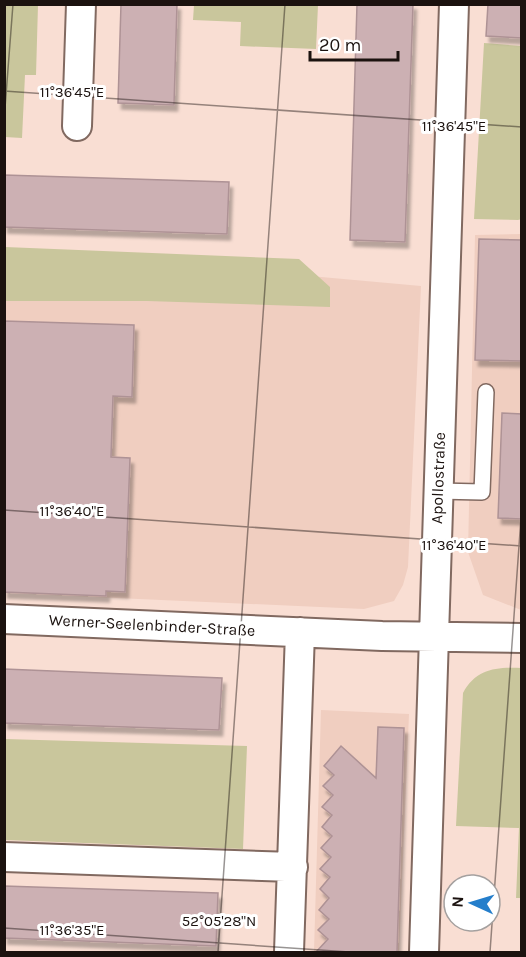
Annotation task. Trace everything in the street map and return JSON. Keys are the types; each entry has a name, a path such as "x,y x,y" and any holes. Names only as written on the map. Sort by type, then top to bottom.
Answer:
{"street":[{"path":"77,126 81,4"},
{"name":"Apollostraße","path":"424,952 454,4"},
{"name":"Werner-Seelenbinder-Straße","path":"4,619 300,632 522,638"},
{"path":"289,952 300,632"},
{"path":"4,857 293,867"}],"lane":[{"path":"438,491 483,492 486,392"}],"shaded area":[{"path":"5,4 38,5 36,75 25,75 22,138 5,137"},
{"path":"194,5 318,5 316,49 240,46 241,22 193,20"},
{"path":"484,43 521,46 522,219 518,220 474,219"},
{"path":"521,234 521,610 483,595 468,552 475,235"},
{"path":"5,247 299,259 330,287 330,307 147,301 5,301"},
{"path":"288,274 421,286 408,567 403,585 394,601 364,609 5,593 5,297"},
{"path":"521,668 522,898 516,898 519,828 456,826 463,693 480,674 495,669"},
{"path":"321,710 409,714 399,952 314,952"},
{"path":"5,739 247,746 243,849 5,840"}],"building":[{"path":"121,4 177,4 174,105 118,103"},
{"path":"357,4 413,4 405,242 350,240"},
{"path":"488,4 522,4 522,38 486,36"},
{"path":"4,175 229,182 227,234 4,227"},
{"path":"479,239 522,240 522,361 475,360"},
{"path":"4,321 134,325 132,397 113,396 111,457 130,458 125,592 106,591 106,596 4,592"},
{"path":"502,413 522,414 522,519 498,518"},
{"path":"4,669 222,678 219,730 4,723"},
{"path":"378,727 404,728 397,952 316,952 328,939 318,930 329,919 319,910 329,898 320,889 330,877 320,869 331,857 321,848 332,836 322,827 332,815 322,807 333,795 323,786 334,775 324,766 341,746 376,778"},
{"path":"4,886 218,893 216,946 4,938"}]}
